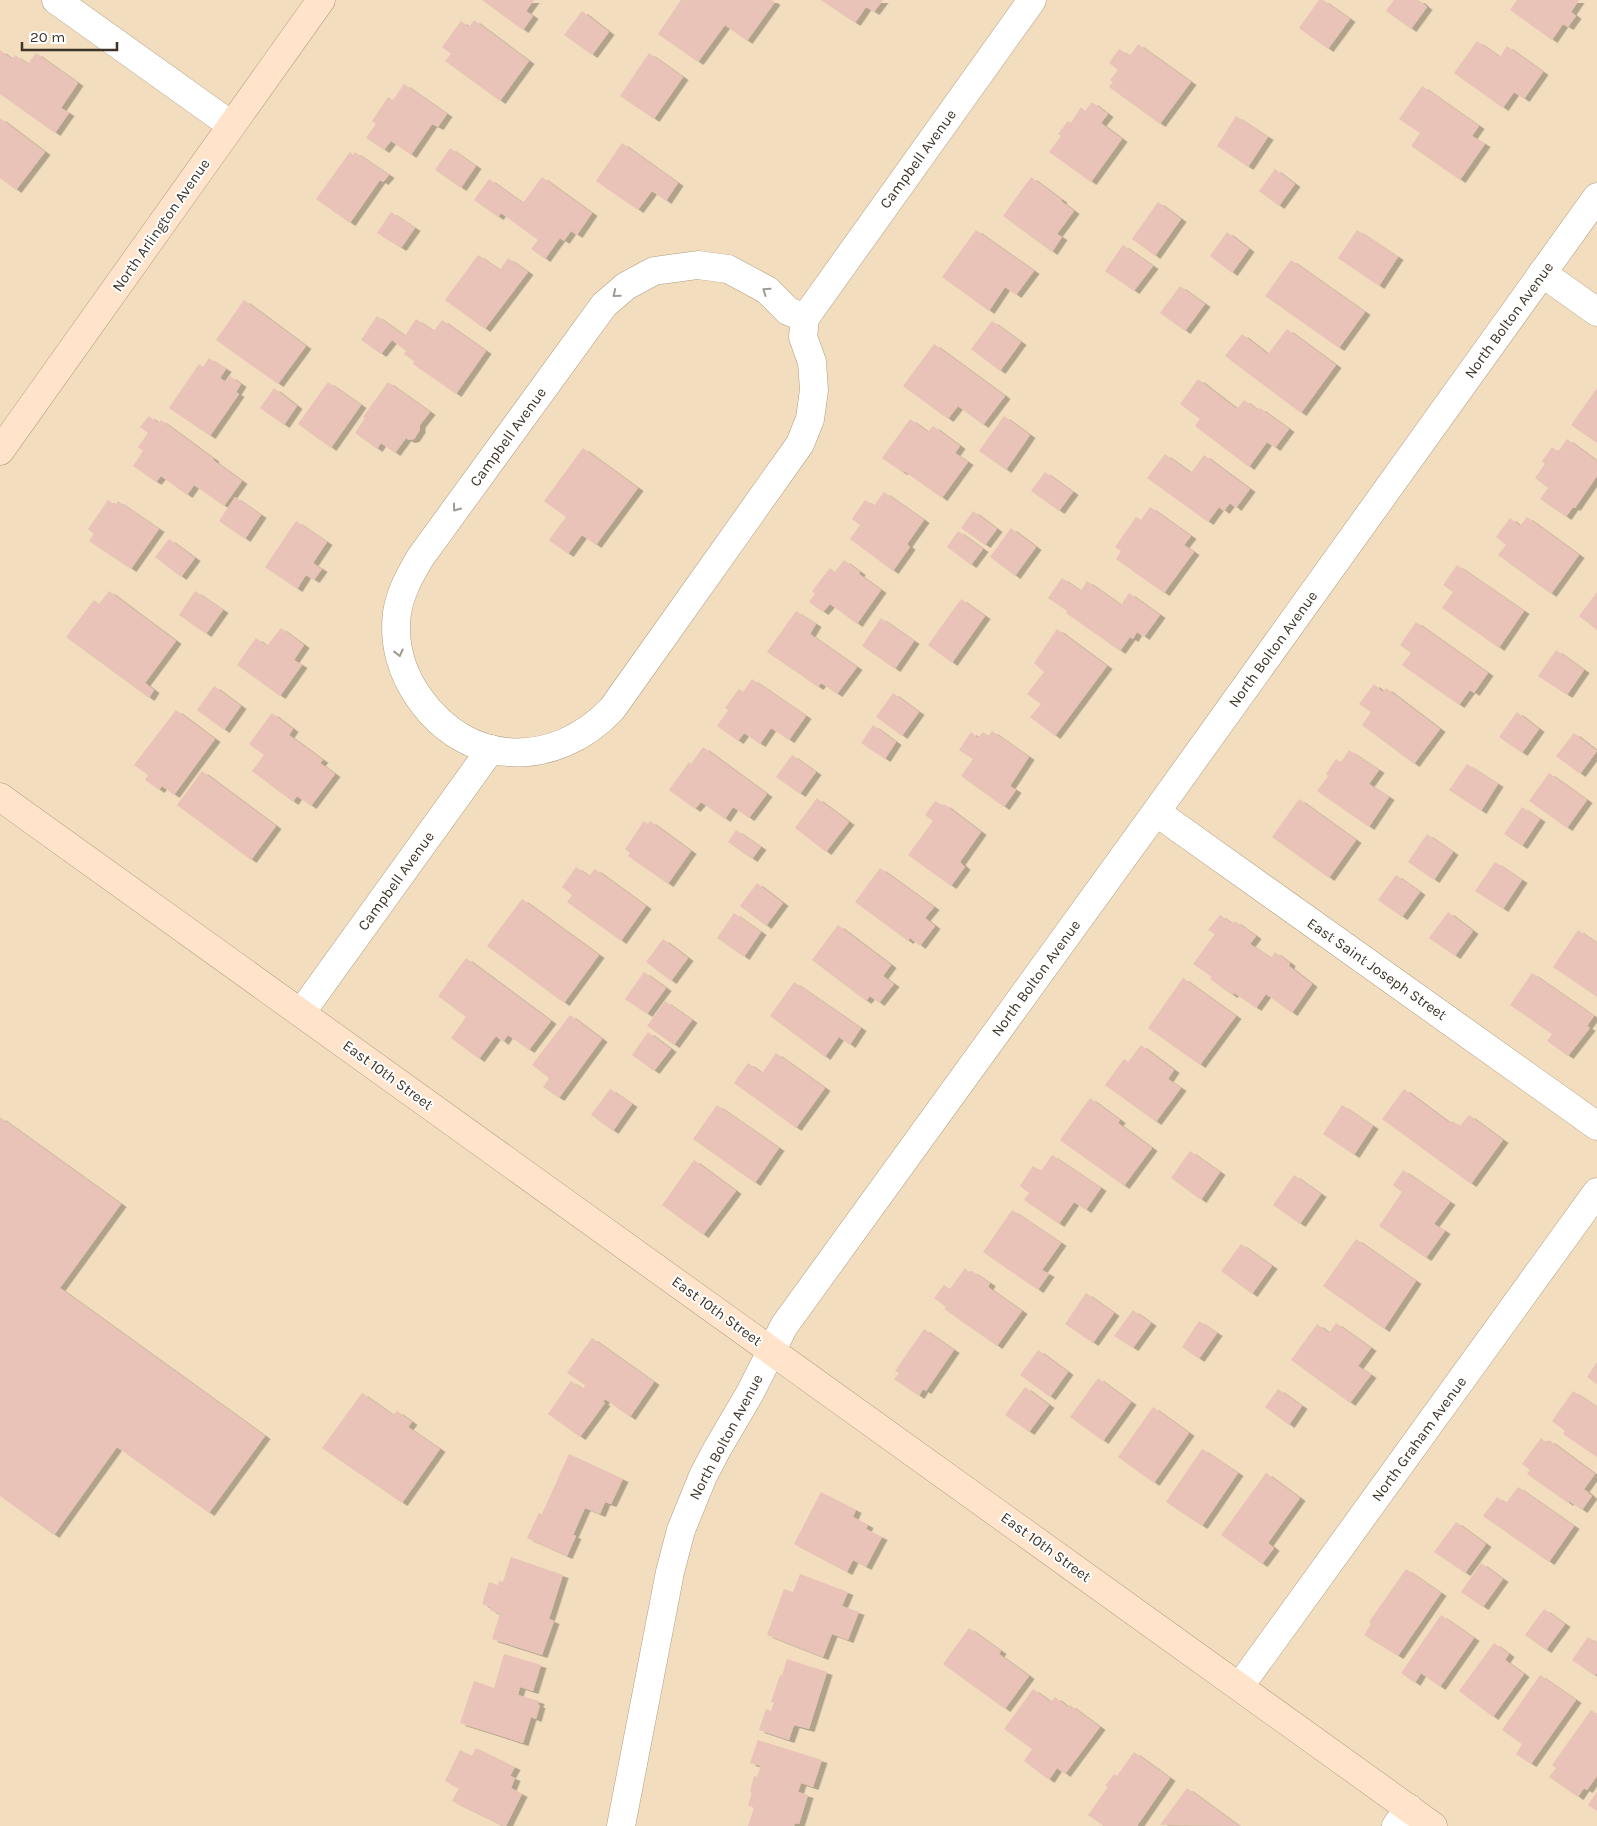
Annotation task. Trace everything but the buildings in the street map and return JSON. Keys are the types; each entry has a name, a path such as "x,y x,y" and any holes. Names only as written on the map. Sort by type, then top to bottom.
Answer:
{"main road":[{"name":"North Arlington Avenue","path":"0,451 321,0"},
{"name":"East 10th Street","path":"0,797 1240,1686 1402,1817 1434,1826"}],"street":[{"path":"56,0 231,125"},
{"name":"Campbell Avenue","path":"805,318 788,311 767,290 728,269 698,265 654,271 614,295 595,316 420,558 405,585 397,614 397,644 404,673 428,711 450,731 462,740 491,749 520,753 550,749 578,738 612,710 800,444 810,419 814,390 812,362 803,337 805,318 1032,0"},
{"name":"North Bolton Avenue","path":"621,1826 670,1572 681,1530 703,1476 790,1317 1156,812 1597,197"},
{"path":"1542,273 1597,312"},
{"name":"Campbell Avenue","path":"301,1013 491,749"},
{"name":"East Saint Joseph Street","path":"1156,812 1597,1126"},
{"name":"North Graham Avenue","path":"1240,1686 1597,1192"}]}
